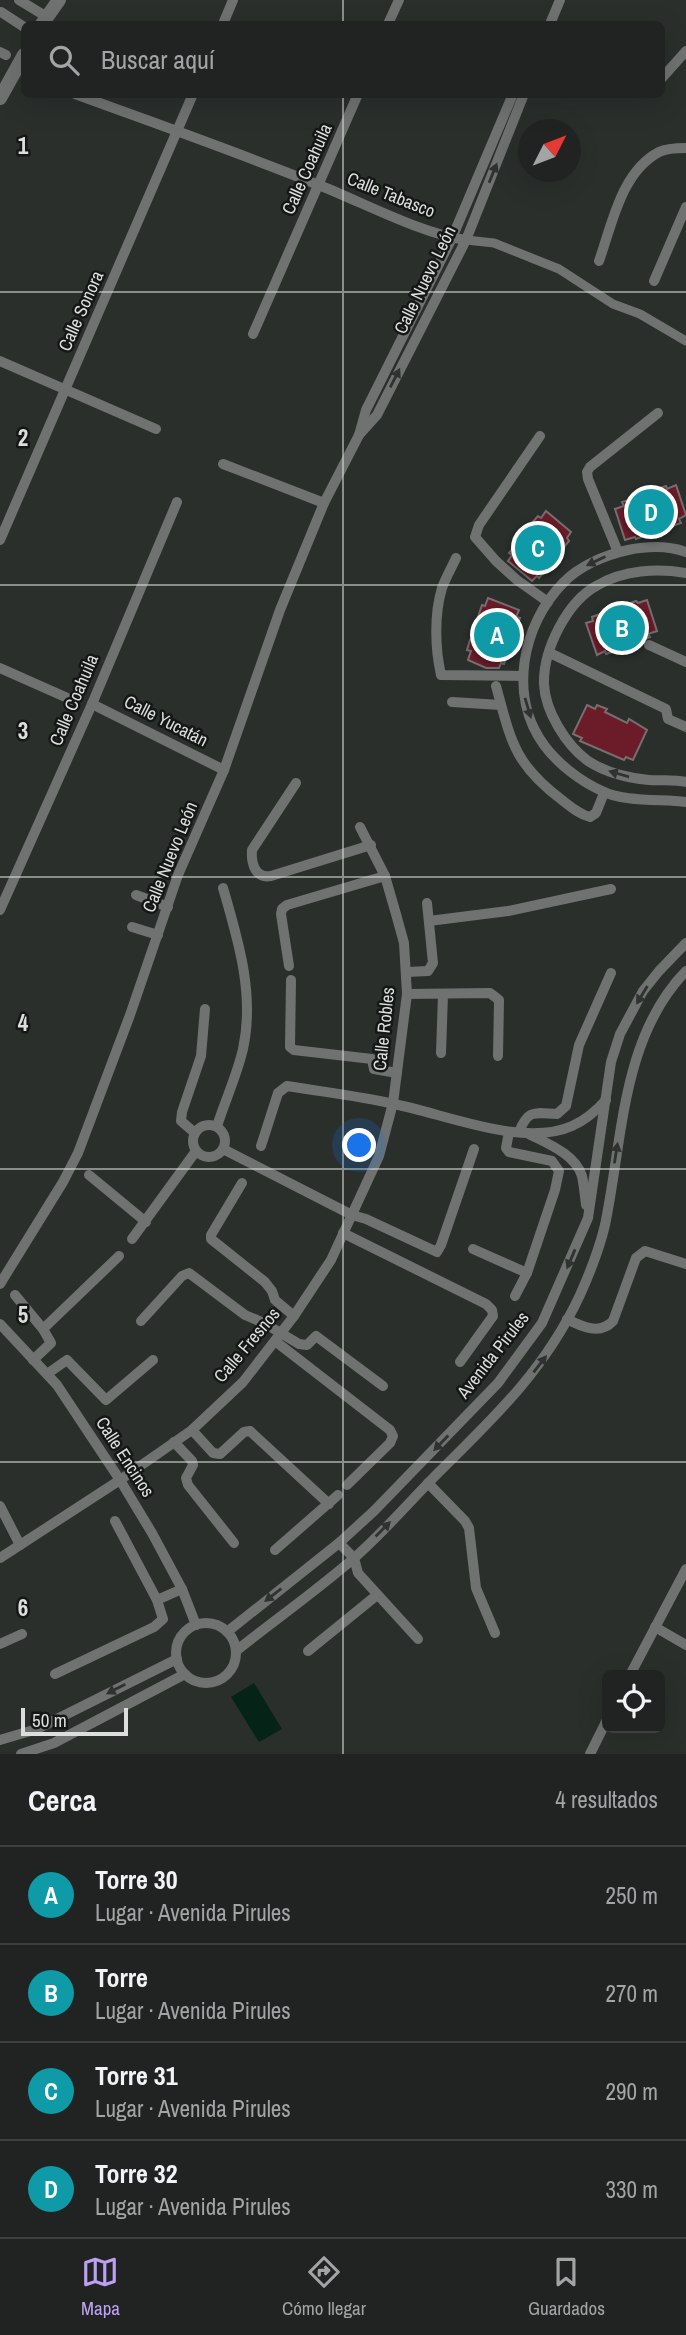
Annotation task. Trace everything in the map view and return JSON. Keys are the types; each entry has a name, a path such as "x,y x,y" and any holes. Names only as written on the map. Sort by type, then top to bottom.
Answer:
{"street":[{"path":"8,0 0,12 21,25"},
{"path":"19,0 45,21 55,1"},
{"path":"224,21 233,0"},
{"path":"389,21 398,0"},
{"path":"550,21 560,0"},
{"path":"665,75 686,51"},
{"path":"0,98 20,74"},
{"name":"Calle Tabasco","path":"86,98 452,238 494,243 559,269 613,304 640,314 686,341"},
{"name":"Calle Sonora","path":"0,540 191,98"},
{"name":"Calle Coahuila","path":"253,334 356,98"},
{"name":"Calle Nuevo León","path":"0,1284 78,1153 178,876 224,770 279,610 324,503 359,435 366,410 452,238 511,98"},
{"name":"Calle Nuevo León","path":"359,435 377,415 466,240 522,98"},
{"path":"599,261 626,187 641,166 659,152 686,148"},
{"path":"654,281 686,207"},
{"path":"0,361 156,429"},
{"path":"618,552 587,472 658,413"},
{"path":"540,436 479,525 475,537 517,580 548,602"},
{"path":"223,464 324,503"},
{"name":"Calle Coahuila","path":"0,910 92,704 177,502"},
{"path":"686,552 661,547 618,552 583,568 564,582 537,618 528,642 523,676 523,691 530,716 543,744 569,771 604,793 686,802"},
{"path":"456,558 442,587 437,616 438,662 441,675 523,676"},
{"path":"686,573 665,570 628,573 597,585 583,596 557,630 545,668 544,684 551,715 587,760 622,776 686,782"},
{"path":"537,618 557,630"},
{"path":"649,645 686,662"},
{"path":"550,653 666,709 668,719 686,727"},
{"path":"0,668 72,701"},
{"path":"496,686 511,741 521,759 548,789 582,815 590,817 601,806 604,793"},
{"path":"452,702 501,705"},
{"name":"Calle Yucatán","path":"92,704 224,770"},
{"path":"296,783 252,850 251,859 259,874 271,876 371,845"},
{"name":"Calle Robles","path":"360,827 385,876 404,943 407,994 393,1103"},
{"path":"289,966 282,909 287,905 385,876"},
{"path":"217,1126 243,1048 247,1002 241,950 223,888"},
{"path":"429,922 508,911 611,889"},
{"path":"136,895 167,907"},
{"path":"407,972 428,971 433,963 427,903"},
{"path":"132,927 158,935"},
{"name":"Avenida Pirules","path":"227,1632 339,1543 383,1502 498,1383 542,1323 588,1218 611,1062 620,1034 643,991 686,943"},
{"path":"659,971 681,984"},
{"path":"236,1651 354,1558 502,1410 545,1358 581,1293 604,1227 633,1070 664,998 681,984 686,971"},
{"path":"516,1296 527,1273 555,1191 559,1171 552,1161 509,1152 506,1147 519,1133 527,1116 534,1113 557,1114 566,1106 579,1045 611,973"},
{"path":"291,980 290,1047 294,1050 372,1059 374,1069 397,1073"},
{"path":"407,994 495,995 499,1000 498,1056"},
{"path":"441,1053 443,994"},
{"path":"195,1133 181,1121 201,1056 205,1009"},
{"path":"261,1146 278,1093 287,1086 393,1103 519,1133 572,1160 581,1174 588,1218"},
{"path":"519,1133 554,1132 571,1127 590,1117 606,1100"},
{"name":"Calle Fresnos","path":"0,1558 192,1430 243,1382 294,1316 331,1260 379,1156 393,1103"},
{"path":"204,1125 217,1126 225,1136 223,1149 207,1157 196,1151 193,1145 195,1133 204,1125"},
{"path":"223,1149 352,1215 437,1252 474,1149"},
{"path":"132,1239 196,1151"},
{"path":"89,1175 146,1222"},
{"path":"242,1183 211,1239 265,1282 275,1300 294,1316"},
{"path":"343,1233 486,1304 492,1310 493,1316 460,1363"},
{"path":"473,1249 527,1273"},
{"path":"567,1320 580,1326 599,1329 607,1327 613,1321 636,1258 645,1251 686,1264"},
{"path":"43,1329 120,1256"},
{"path":"141,1321 186,1273 189,1273 245,1315 264,1323 390,1430 393,1436 390,1443 347,1486"},
{"path":"15,1295 51,1343 33,1360"},
{"name":"Calle Encinos","path":"0,1324 57,1385 120,1480 182,1590 196,1625"},
{"path":"278,1337 307,1345 316,1336 383,1387"},
{"path":"47,1374 67,1360 106,1400 153,1360"},
{"path":"192,1430 217,1454 244,1432 250,1431 333,1499 275,1550"},
{"path":"174,1442 192,1461 193,1465 186,1478 188,1485 234,1543"},
{"path":"428,1483 469,1528 476,1588 495,1633"},
{"path":"0,1506 20,1545"},
{"path":"55,1674 160,1623 162,1614 157,1600 115,1521"},
{"path":"339,1543 354,1558 358,1573 418,1639"},
{"path":"633,1670 686,1569"},
{"path":"157,1600 182,1590"},
{"path":"308,1651 377,1595"},
{"path":"213,1624 227,1632 234,1640 236,1661 224,1678 204,1683 185,1674 177,1659 177,1650 183,1635 196,1625 213,1624"},
{"path":"655,1627 686,1645"},
{"path":"0,1644 22,1634"},
{"path":"0,1740 37,1729 177,1659"},
{"path":"21,1754 54,1743 185,1674"},
{"path":"590,1754 602,1730"}],"shaded area":[{"path":"254,1683 282,1729 259,1742 231,1697"}],"building":[{"path":"676,485 686,515 679,519 681,523 636,539 625,540 615,509 624,506 622,502 632,499 634,502 656,494 654,490"},
{"path":"546,511 571,532 567,538 569,541 539,578 537,576 532,581 508,561 512,555 509,553 516,544 519,547 534,528 530,525"},
{"path":"488,598 519,610 516,617 520,618 504,664 501,663 499,668 486,668 468,660 470,640 474,641 482,618 478,617"},
{"path":"647,600 657,631 648,634 650,637 643,640 640,641 639,638 616,646 618,650 597,655 586,623 593,621 592,617 636,601 638,603"},
{"path":"587,705 595,709 597,705 607,709 605,712 627,723 629,719 647,730 633,760 626,757 624,760 580,741 582,738 573,734"}],"place":[{"name":"Torre 32","path":"651,512"},
{"name":"Torre 31","path":"538,548"},
{"name":"Torre","path":"622,628"},
{"name":"Torre 30","path":"497,635"}]}
